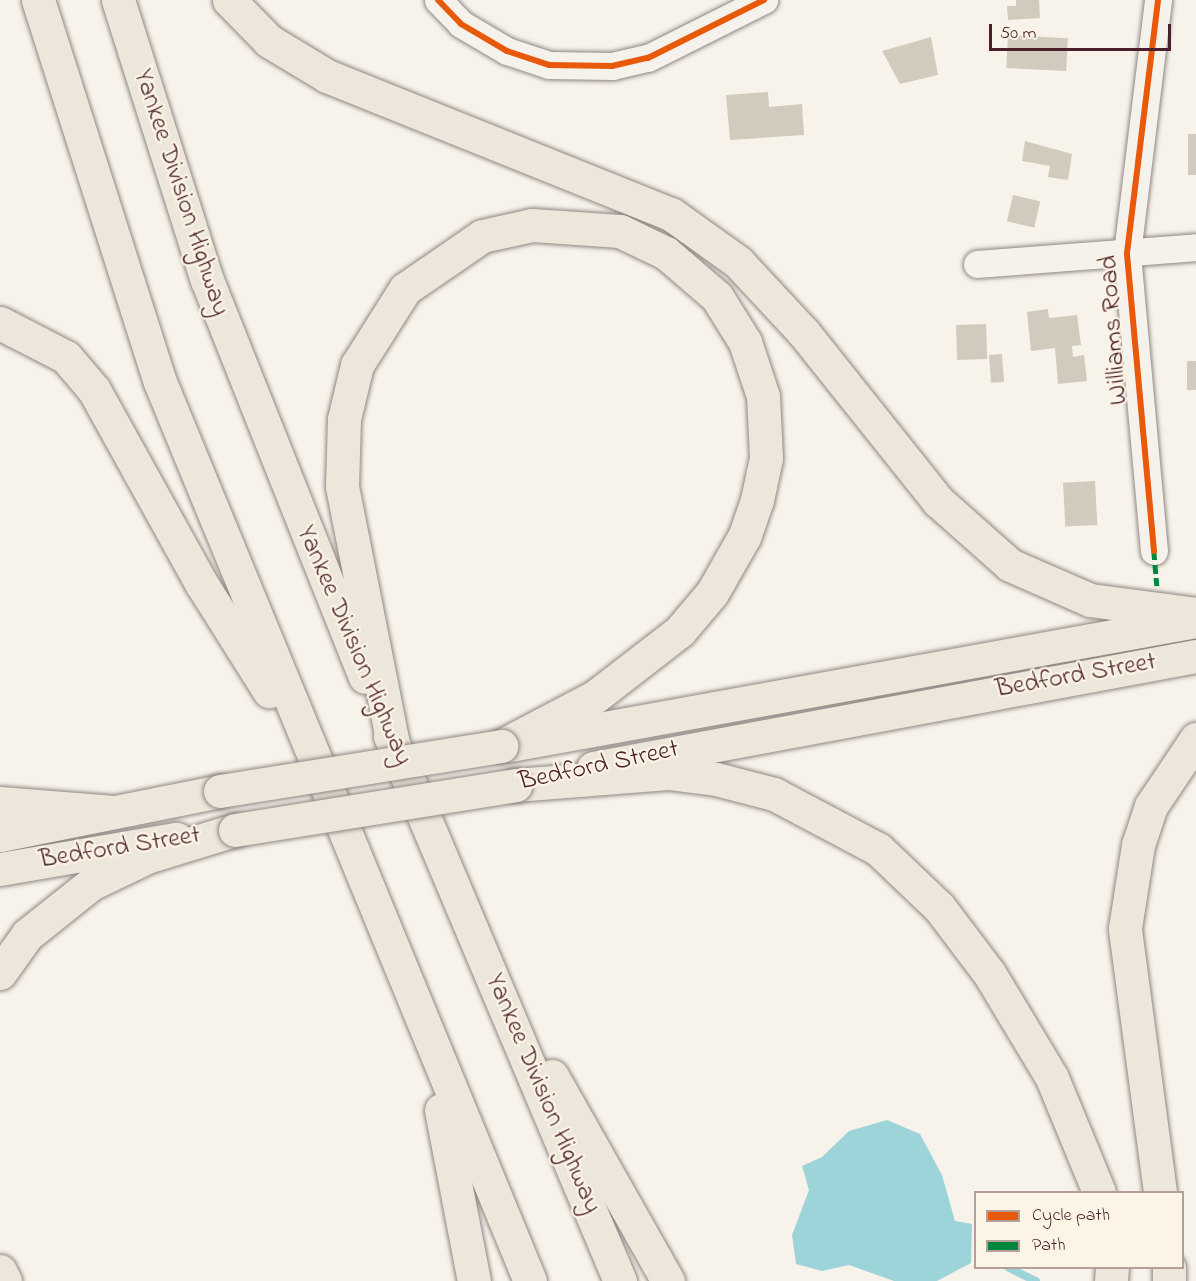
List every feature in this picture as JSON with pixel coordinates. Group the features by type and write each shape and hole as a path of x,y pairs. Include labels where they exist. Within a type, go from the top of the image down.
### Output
{"main road":[{"path":"38,0 57,72 160,382 304,742 428,1043 530,1281"},
{"name":"Yankee Division Highway","path":"118,0 227,335 392,739 620,1281"},
{"path":"229,0 269,41 327,76 670,214 738,262 804,333 938,501 1010,565 1090,600 1196,614"},
{"path":"392,739 342,486 344,418 357,366 405,289 482,236 532,225 620,231 666,253 717,297 745,342 763,396 766,458 757,500 744,537 712,593 680,631 596,696 501,746"},
{"path":"0,323 66,357 94,390 201,583 304,742"},
{"name":"Bedford Street","path":"0,835 220,791 501,746 1196,621"},
{"name":"Bedford Street","path":"0,869 515,785 1196,656"},
{"path":"1160,1191 1125,928 1138,845 1151,807 1196,739"},
{"path":"515,785 668,773 716,779 774,794 878,849 939,907 1008,1002 1069,1113 1099,1191"},
{"path":"0,803 114,812"},
{"path":"0,973 27,935 91,884 147,857 235,830"},
{"path":"497,985 668,1281"},
{"path":"428,1043 474,1281"},
{"path":"0,1271 5,1281"}],"street":[{"path":"438,0 461,24 507,51 549,65 612,66 648,58 764,0"},
{"name":"Williams Road","path":"1154,550 1127,253 1158,0"},
{"path":"977,264 1196,247"}],"water":[{"path":"887,1120 920,1134 942,1175 955,1221 972,1224 971,1263 937,1281 894,1281 849,1265 822,1271 796,1264 792,1235 809,1190 802,1166 822,1157 849,1131"}],"building":[{"path":"1016,0 1039,0 1040,18 1008,20 1007,6 1016,6"},
{"path":"1008,35 1068,38 1066,71 1006,68"},
{"path":"931,37 938,75 900,84 882,51"},
{"path":"768,92 769,107 802,104 804,135 730,140 726,95"},
{"path":"1188,134 1196,134 1196,175 1188,175"},
{"path":"1025,141 1072,154 1068,180 1048,177 1050,166 1022,161"},
{"path":"1013,195 1040,201 1034,228 1007,221"},
{"path":"1048,309 1049,318 1077,315 1081,345 1072,346 1073,357 1084,355 1087,381 1058,384 1055,348 1031,351 1027,312"},
{"path":"986,324 987,359 957,360 956,325"},
{"path":"1002,354 1004,382 991,383 989,355"},
{"path":"1187,361 1196,361 1196,390 1187,390"},
{"path":"1095,481 1097,525 1065,527 1063,483"}],"waterway":[{"path":"1011,1269 1036,1281"}],"marked path":[{"path":"1154,551 1157,586"}],"cycle path":[{"path":"438,0 461,24 507,51 549,65 612,66 648,58 764,0"},
{"path":"1154,551 1127,253 1158,0"}]}
